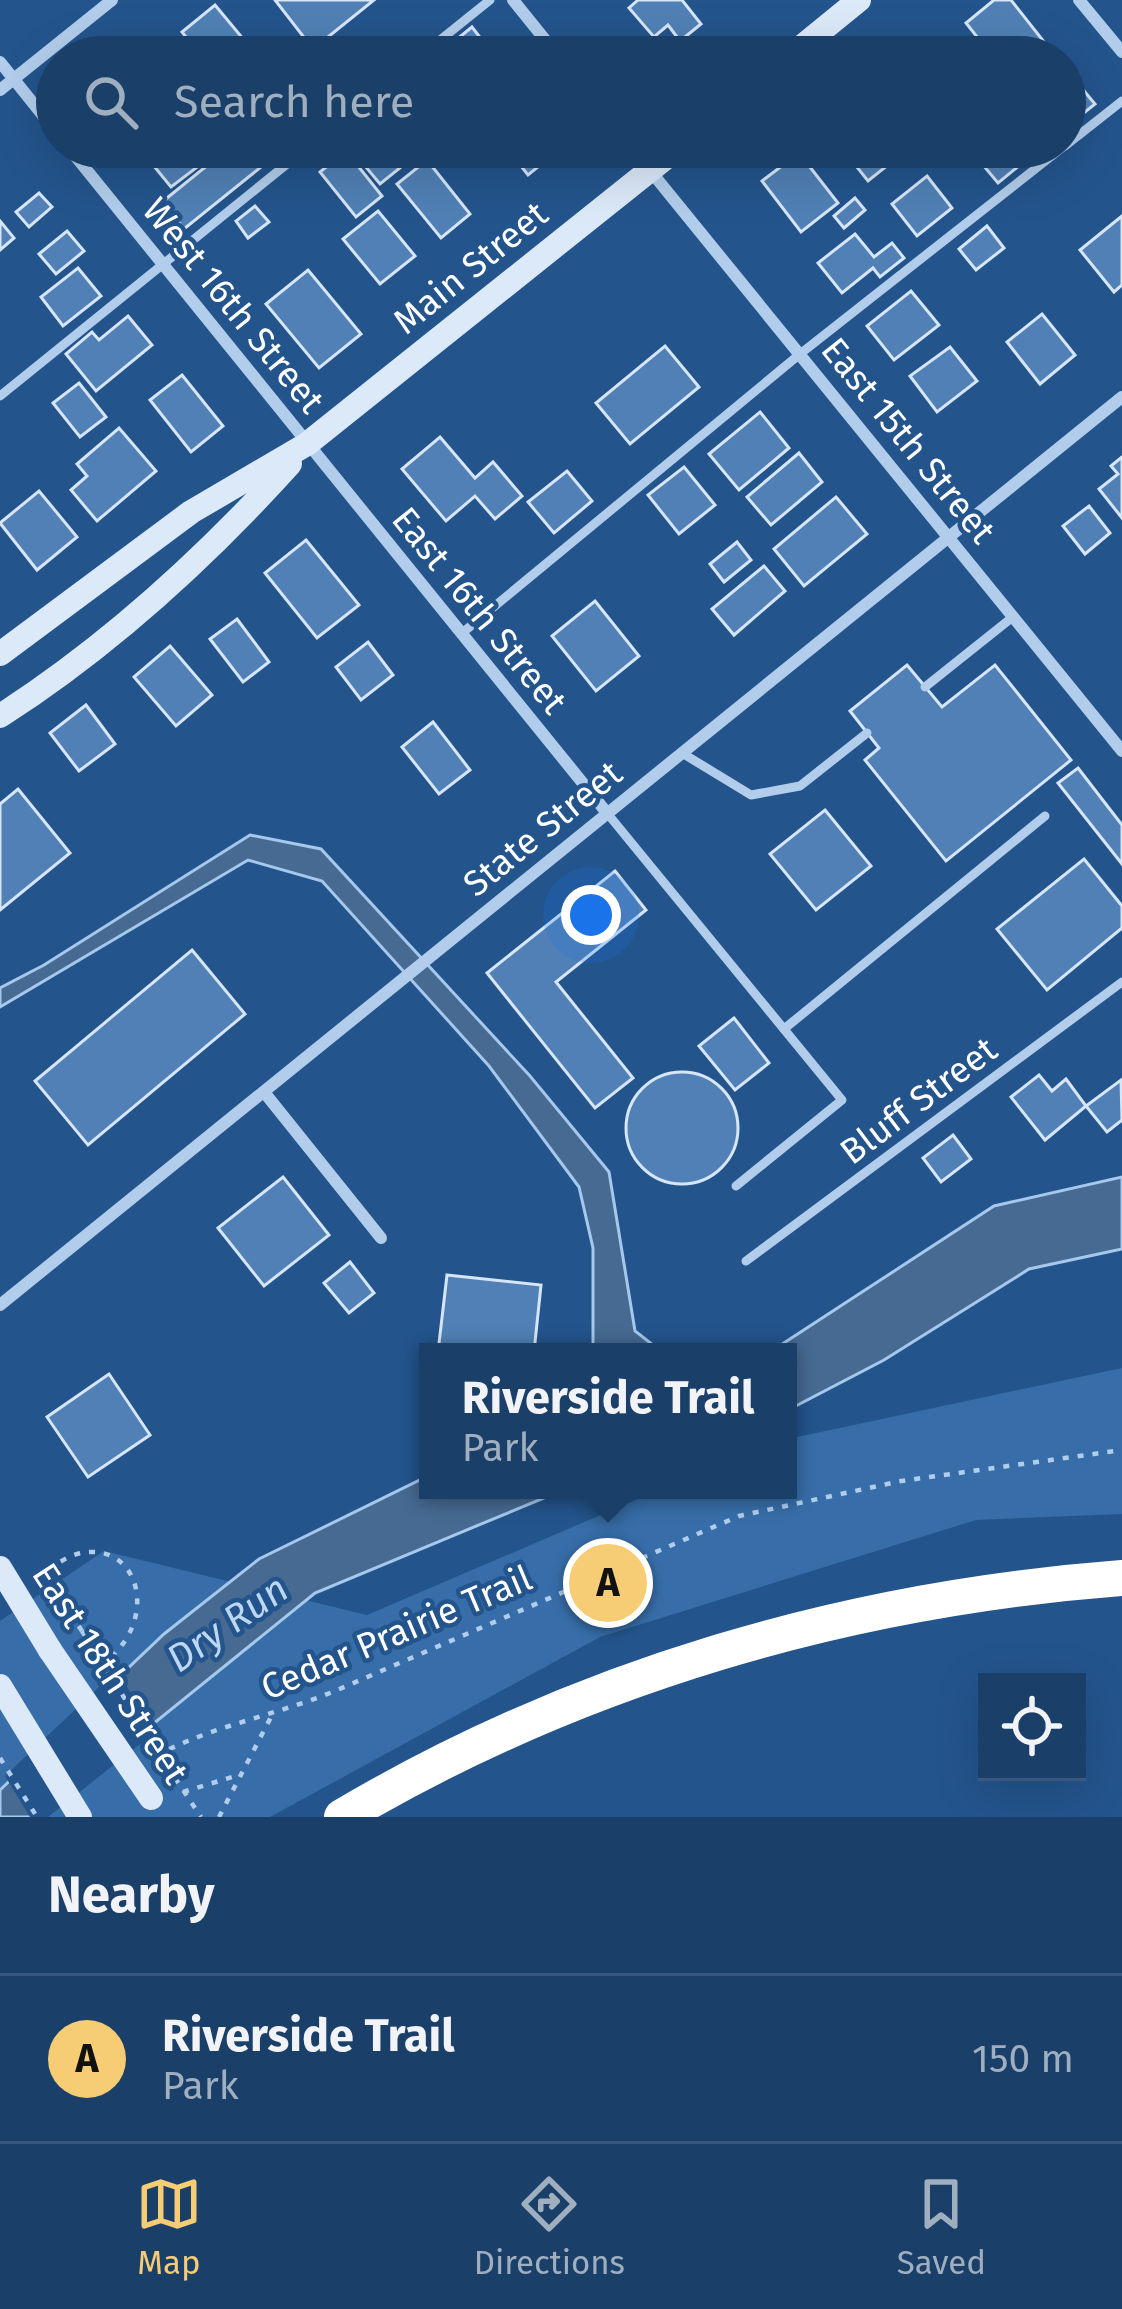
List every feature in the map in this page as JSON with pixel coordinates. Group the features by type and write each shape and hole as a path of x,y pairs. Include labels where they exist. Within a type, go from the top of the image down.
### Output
{"highway":[{"path":"342,1817 403,1781 508,1732 717,1650 920,1601 1122,1578"}],"main road":[{"path":"815,36 859,0"},
{"name":"Main Street","path":"0,654 191,512 307,444 649,169"},
{"name":"Main Street","path":"0,716 86,656 215,547 307,444"},
{"name":"East 18th Street","path":"0,1568 156,1808"},
{"path":"0,1686 80,1817"}],"street":[{"path":"67,36 112,0"},
{"path":"513,0 542,36"},
{"path":"1079,0 1122,52"},
{"path":"0,90 36,61"},
{"path":"0,62 36,107"},
{"name":"West 16th Street","path":"85,168 307,444"},
{"name":"East 15th Street","path":"649,169 1122,751"},
{"name":"State Street","path":"0,1305 1122,397"},
{"name":"East 16th Street","path":"307,444 607,813"},
{"path":"264,1092 381,1238"}],"lane":[{"path":"445,36 490,0"},
{"path":"1086,129 1122,101"},
{"path":"0,396 282,168"},
{"path":"461,634 800,354 1036,168"},
{"path":"925,687 1014,616"},
{"path":"682,753 751,795 800,786 867,733"},
{"path":"607,813 842,1100 736,1186"},
{"path":"784,1029 1045,816"},
{"name":"Bluff Street","path":"746,1261 1122,982"}],"path":[{"name":"Cedar Prairie Trail","path":"154,1758 186,1740 271,1717 739,1516 901,1481 1122,1450"},
{"path":"96,1668 132,1636 140,1611 136,1584 118,1563 95,1552 75,1554 44,1572 82,1631 175,1778 183,1792 201,1817"},
{"path":"219,1817 271,1717"},
{"path":"0,1758 37,1817"},
{"path":"183,1792 242,1774"}],"shaded area":[{"path":"1122,1368 1122,1514 976,1520 600,1637 270,1817 0,1817 0,1621 104,1551 367,1615 638,1499 797,1499 797,1437"}],"water":[{"path":"250,835 321,849 530,1076 609,1172 635,1331 650,1343 593,1343 593,1248 579,1187 489,1066 322,881 248,860 0,1007 0,988"},
{"path":"1122,1177 1122,1249 1029,1269 884,1360 797,1405 797,1343 784,1343 994,1206"},
{"name":"Dry Run","path":"419,1480 419,1499 541,1499 315,1593 38,1817 0,1817 0,1790 164,1634 259,1559"}],"pier":[{"path":"117,1670 154,1733 48,1817 30,1817 5,1776"}],"building":[{"path":"275,0 374,0 329,36 303,36"},
{"path":"638,0 682,0 701,24 686,36 676,36 668,25 653,36 629,8"},
{"path":"994,0 1011,0 1039,36 976,36 966,23"},
{"path":"215,5 241,36 185,36 182,32"},
{"path":"155,168 196,168 171,187"},
{"path":"204,168 260,168 184,229 162,202"},
{"path":"360,168 382,196 356,217 320,172"},
{"path":"367,168 400,168 380,184"},
{"path":"417,168 433,168 470,214 441,238 397,184"},
{"path":"779,168 811,168 838,203 801,232 762,181"},
{"path":"858,168 884,168 868,181"},
{"path":"986,168 1016,168 998,183"},
{"path":"927,176 952,208 917,236 892,204"},
{"path":"39,193 52,207 29,227 16,212"},
{"path":"855,198 865,210 844,228 834,216"},
{"path":"255,206 269,222 248,238 236,221"},
{"path":"378,211 415,256 380,284 343,239"},
{"path":"1122,216 1122,285 1114,292 1080,250"},
{"path":"0,221 14,238 0,250"},
{"path":"987,226 1004,248 976,270 959,249"},
{"path":"67,231 84,251 56,274 39,254"},
{"path":"855,234 874,257 892,243 904,258 880,277 873,268 842,293 818,263"},
{"path":"78,268 101,296 63,326 41,297"},
{"path":"308,270 361,334 319,368 266,304"},
{"path":"911,291 939,325 894,360 867,326"},
{"path":"1042,314 1075,355 1040,384 1007,342"},
{"path":"128,316 152,345 96,391 66,354 92,332 99,340"},
{"path":"665,346 699,387 630,444 596,403"},
{"path":"950,347 977,381 937,412 910,376"},
{"path":"182,375 223,426 191,452 150,400"},
{"path":"79,383 106,417 80,437 53,403"},
{"path":"760,412 789,448 739,490 709,454"},
{"path":"119,428 156,471 97,521 71,490 87,476 77,464"},
{"path":"440,437 475,478 493,462 522,496 495,519 475,496 446,521 402,469"},
{"path":"799,453 822,482 771,525 747,497"},
{"path":"1122,457 1122,518 1099,489 1118,474 1111,466"},
{"path":"684,467 715,505 679,534 648,495"},
{"path":"567,471 592,501 554,533 528,502"},
{"path":"39,491 77,537 37,570 0,523"},
{"path":"836,497 867,534 804,586 774,549"},
{"path":"1089,506 1110,533 1085,554 1063,526"},
{"path":"306,540 359,605 317,638 265,573"},
{"path":"737,542 751,560 724,582 710,564"},
{"path":"764,566 785,591 734,635 712,609"},
{"path":"595,601 639,656 596,691 552,636"},
{"path":"237,619 269,662 243,682 210,639"},
{"path":"368,642 393,675 361,700 336,667"},
{"path":"170,646 212,695 176,726 134,677"},
{"path":"907,665 942,707 995,665 1071,760 946,861 865,760 879,748 850,711"},
{"path":"86,705 115,744 79,771 50,733"},
{"path":"433,722 470,770 439,794 402,747"},
{"path":"1078,768 1122,825 1122,864 1058,783"},
{"path":"18,789 70,853 0,910 0,804"},
{"path":"825,810 871,866 816,910 770,854"},
{"path":"1084,859 1122,906 1122,928 1047,990 997,929"},
{"path":"615,871 646,910 556,982 633,1078 595,1108 487,973"},
{"path":"192,950 245,1014 88,1145 35,1081"},
{"path":"734,1018 769,1063 735,1090 699,1046"},
{"path":"682,1072 704,1076 722,1088 734,1106 738,1128 734,1150 722,1168 704,1180 682,1184 660,1180 642,1168 630,1150 626,1128 630,1106 642,1088 660,1076"},
{"path":"1039,1075 1052,1091 1066,1079 1086,1106 1045,1140 1011,1097"},
{"path":"1121,1080 1122,1120 1107,1132 1086,1106"},
{"path":"953,1135 971,1159 941,1182 923,1158"},
{"path":"283,1177 329,1235 264,1286 218,1228"},
{"path":"350,1262 374,1293 349,1313 324,1283"},
{"path":"447,1275 541,1285 535,1343 439,1343"},
{"path":"109,1374 150,1435 88,1477 47,1417"}],"place":[{"name":"Riverside Trail","path":"608,1583"}]}
